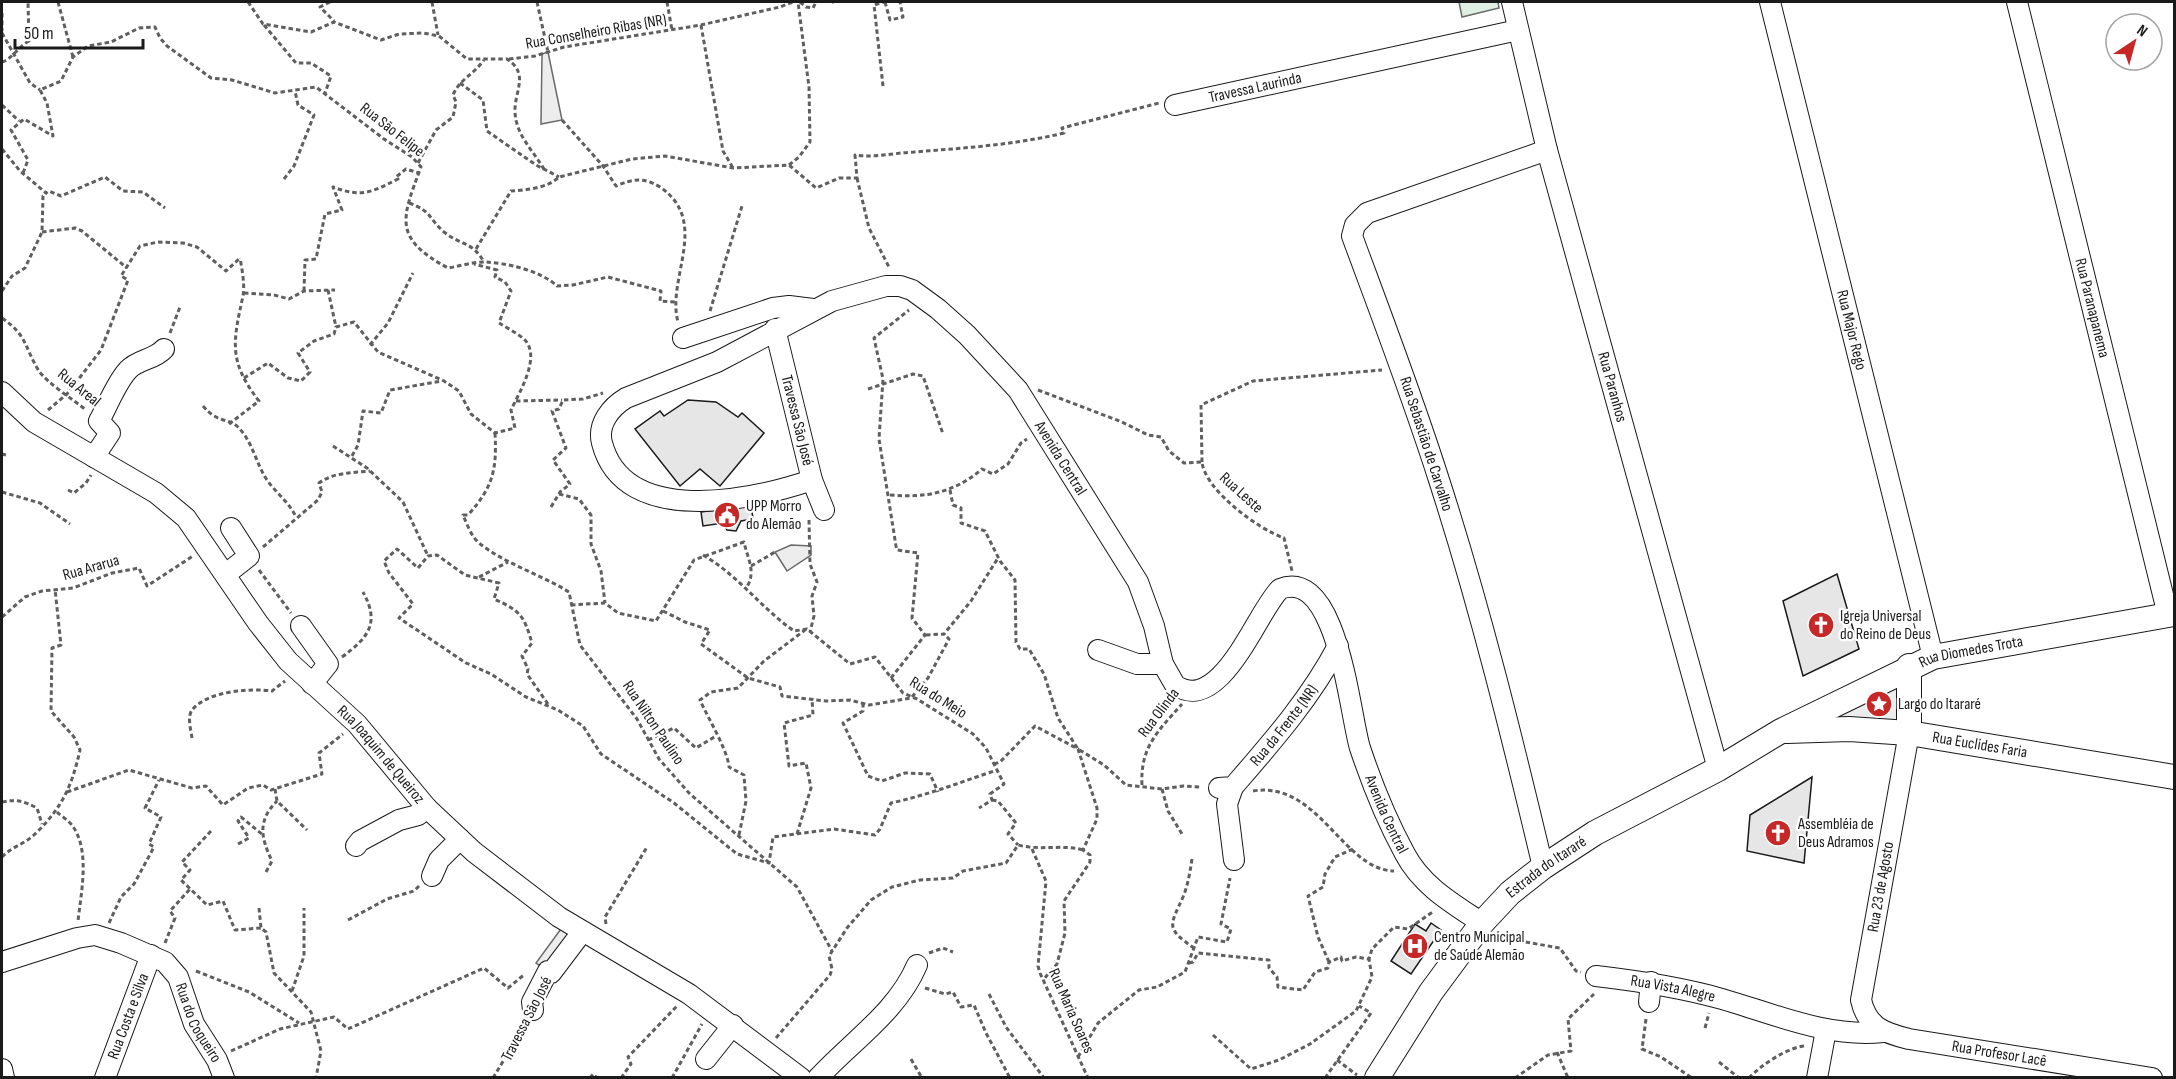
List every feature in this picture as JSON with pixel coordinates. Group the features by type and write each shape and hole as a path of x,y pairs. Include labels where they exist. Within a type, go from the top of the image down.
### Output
{"main road":[{"name":"Rua Diomedes Trota","path":"1781,731 1909,666 1933,657 2171,615"},
{"path":"1909,666 1909,733"},
{"name":"Rua Euclides Faria","path":"1781,731 1849,729 1909,733 2175,777"},
{"name":"Estrada do Itararé","path":"1377,1077 1478,928 1510,893 1543,867 1595,833 1718,769 1781,731"}],"street":[{"name":"Rua Paranhos","path":"1512,2 1547,150 1718,769"},
{"name":"Rua Major Rego","path":"1770,2 1933,657"},
{"name":"Rua Paranapanema","path":"2017,2 2171,615"},
{"name":"Travessa Laurinda","path":"1175,105 1518,30"},
{"name":"Rua Sebastião de Carvalho","path":"1543,867 1512,738 1456,535 1400,367 1352,236 1355,225 1367,213 1547,150"},
{"name":"Avenida Central","path":"900,286 925,299 967,336 1018,390 1138,582 1154,626 1163,664 1175,686 1191,691"},
{"path":"814,484 752,496 668,500 647,493 613,467 605,455 600,436 603,423 617,403 717,362 813,309 856,292 900,286"},
{"path":"683,338 704,333 773,308 789,306 813,309"},
{"name":"Travessa São José","path":"775,329 814,484 824,510"},
{"path":"97,458 110,433 103,413 128,369 156,358 164,349"},
{"name":"Rua Joaquim de Queiroz","path":"2,392 18,409 38,424 156,493 186,518 270,639 305,678 357,724 427,808 460,839 516,885 589,937 623,954 689,994 801,1077"},
{"path":"226,574 249,556 231,528"},
{"name":"Avenida Central","path":"1296,586 1310,594 1317,603 1338,646 1347,676 1359,746 1378,794 1414,868 1423,880 1478,928"},
{"path":"1191,691 1206,687 1222,674 1241,651 1274,595 1280,589 1296,586"},
{"path":"301,626 328,665 305,678"},
{"name":"Rua da Frente (NR)","path":"1226,790 1302,707 1338,646"},
{"path":"1098,650 1137,664 1163,664"},
{"name":"Rua 23 de Agosto","path":"1883,1032 1870,1023 1861,1000 1909,733"},
{"path":"1226,790 1234,860"},
{"path":"356,846 399,820 418,815 427,808"},
{"path":"432,876 440,860 460,839"},
{"path":"2,962 77,938 105,937 160,960"},
{"name":"Travessa São José","path":"533,1010 532,1002 548,971 550,973 589,937"},
{"name":"Rua do Coqueiro","path":"160,960 178,977 194,1023 220,1069"},
{"name":"Rua Costa e Silva","path":"105,1077 160,960"},
{"path":"818,1077 876,1023 913,974"},
{"name":"Rua Vista Alegre","path":"1596,976 1650,992 1730,1007 1824,1037 1883,1032"},
{"path":"706,1059 733,1025"},
{"name":"Rua Profesor Lacê","path":"1883,1032 1909,1039 2152,1077"},
{"path":"1817,1077 1824,1037"},
{"path":"2,1069 4,1077"}],"path":[{"path":"2,63 8,61 17,48 29,41 28,2"},
{"path":"58,2 73,57"},
{"path":"40,90 61,81 73,57 88,46 111,42 139,28 155,27 167,46 210,78 232,80 275,93 316,87 325,93 331,76 311,63 296,63 263,24 248,2"},
{"path":"330,2 320,7 334,21 381,40 399,34 423,33 439,36 467,59 484,60"},
{"path":"432,2 439,36"},
{"path":"537,2 548,52"},
{"path":"667,2 672,30"},
{"name":"Rua Conselheiro Ribas (NR)","path":"484,60 507,59 609,39 701,25 793,2"},
{"path":"799,2 806,7 813,8 816,2"},
{"path":"476,249 511,191 536,188 554,182 559,177 632,159 665,156 733,168 789,165 799,158 810,142 809,87 799,2"},
{"path":"883,86 874,5 884,2 890,20 903,17 900,2"},
{"path":"2,13 2,32 30,83 40,90 47,103 53,136 24,119 11,130 28,160 23,173"},
{"path":"263,24 311,32 334,21"},
{"path":"701,25 723,151 733,168"},
{"path":"507,59 513,63 520,78 520,89 515,106 518,126 523,140 545,171"},
{"path":"418,163 436,130 453,117 456,102 453,95 460,83 473,74 484,60"},
{"path":"460,83 483,100 487,130 545,171 559,177"},
{"path":"284,179 294,166 314,115 298,105 295,91"},
{"name":"Rua São Felipe","path":"325,93 421,167 405,216 406,229 417,248 448,268 484,262 547,277 557,286 608,277 660,291 660,301 676,302"},
{"path":"900,286 881,256 869,228 856,178 855,155 874,158 900,153 1004,145 1064,133 1062,128 1172,100 1175,105"},
{"path":"2,105 19,121"},
{"path":"562,120 603,166 616,186 639,179 654,184 662,189 680,211 687,242 676,302 683,338"},
{"path":"2,148 23,173 46,193"},
{"path":"789,165 816,188 839,178 856,178"},
{"path":"304,291 305,260 316,258 325,214 342,210 333,187 362,194 398,179 396,177 406,169 419,173"},
{"path":"2,291 12,276 25,268 42,232 43,196 49,191 61,196 105,177 123,191 143,192 165,208"},
{"path":"409,203 425,209 444,232 476,249 484,262"},
{"path":"704,333 742,206"},
{"path":"42,232 75,228 82,231 127,268"},
{"path":"38,424 53,404 56,405 67,394 101,350 128,280 121,276 140,246 148,243 183,243 197,247 226,271 240,258 244,293 233,342 244,378 259,401 230,424"},
{"path":"336,327 354,322 370,345 386,356 444,381 459,391 471,414 495,433 515,428 510,416 529,372 528,348 525,340 499,323 511,291 505,282 495,277 497,270 472,263"},
{"path":"370,345 388,323 412,273"},
{"path":"244,378 268,363 288,378 300,381 310,372 298,353 314,342 334,334 336,327 328,290"},
{"path":"244,293 274,295 289,299 304,291 335,290"},
{"path":"925,299 874,338 883,384 879,439 890,495 897,550 918,554 912,618 925,635"},
{"path":"164,349 180,307"},
{"name":"Rua Areal","path":"2,318 14,327 27,343 39,372 67,394 103,413"},
{"path":"1202,462 1202,405 1236,387 1253,381 1400,367"},
{"path":"868,389 913,374 923,376 943,434"},
{"path":"352,456 358,445 363,411 381,413 390,390 444,381"},
{"name":"Rua Leste","path":"1018,390 1043,391 1148,435 1161,438 1169,451 1184,463 1202,462 1203,474 1219,492 1267,532 1284,538 1296,586"},
{"path":"516,401 583,399 610,391"},
{"path":"551,507 559,494 570,484 553,460 566,448 552,411 559,409 563,400"},
{"path":"203,406 218,420 236,426 243,434 254,450 267,481 285,499 296,517"},
{"path":"890,495 913,497 950,490 981,469 993,474 1008,464 1021,442 1044,429"},
{"name":"Rua Nilton Paulino","path":"495,433 496,458 492,480 477,505 468,515 463,515 478,542 508,561 569,592 580,645 608,679 659,759 689,793 797,887 832,951"},
{"path":"333,446 352,456 403,502 428,556"},
{"path":"68,490 74,493 86,483 97,458"},
{"path":"301,626 249,556 286,529 296,517 318,500 322,492 319,483 326,478 339,474 370,471"},
{"path":"739,835 746,801 744,775 729,766 728,755 716,736 700,700 711,692 738,688 764,661 808,631 814,616 812,596 817,582 810,564 809,518 814,484"},
{"path":"950,490 953,505 961,508 961,523 985,531 998,558 1015,580 1016,642 1020,649 1029,649 1033,653 1044,675 1058,718 1078,749 1097,808 1097,819 1083,850"},
{"path":"2,492 40,503 70,524"},
{"path":"559,494 579,499 591,515 591,544 601,571 605,603"},
{"path":"571,605 605,603 618,613 656,621 686,570 703,555 744,542 753,577 747,587"},
{"name":"Rua Ararua","path":"2,617 26,597 55,589 73,588 112,573 139,568 147,586 208,548"},
{"path":"548,704 526,674 528,669 522,656 532,644 525,620 515,608 495,599 499,583 465,575 437,555 428,556 418,568 397,549 384,561 389,573 413,604 399,618 466,663 491,674 526,697 548,704 583,726 601,754 674,804 737,854 769,863 773,837 834,829 875,835 891,803 938,792 963,780 997,770 1004,784 990,794 992,800"},
{"path":"751,566 775,552"},
{"name":"Rua do Meio","path":"703,555 747,587 772,616 794,631 808,631 850,664 874,657 903,693 917,699 973,734 986,748 997,770"},
{"path":"891,678 925,635 944,634 971,601 998,558"},
{"path":"477,578 508,561"},
{"path":"2,857 7,851 36,833 42,824 57,812 67,792 80,750 74,737 51,711 52,648 61,645 55,589"},
{"path":"328,665 361,642 369,630 374,619 372,608 363,592"},
{"path":"663,610 685,622 710,630 701,644 748,678 780,687 782,696 798,699 850,700 863,704 911,698 928,678 949,639 944,634"},
{"path":"192,738 190,717 193,710 213,697 253,688 272,691 305,678"},
{"name":"Rua Olinda","path":"1142,785 1142,769 1148,748 1158,729 1191,691"},
{"path":"797,834 811,788 806,763 789,766 784,723 813,715 812,698"},
{"path":"863,704 862,711 843,723 868,776 882,781 905,773 930,774 938,792"},
{"path":"67,792 129,770 192,788 206,786 223,806 248,788 263,785 275,789 322,774 319,753 357,724"},
{"path":"994,764 1000,762 1035,726 1104,765 1126,785 1162,789 1183,786 1226,790 1264,790 1302,802 1323,818 1353,849 1373,864 1390,871 1414,868"},
{"path":"648,740 674,728 696,748 716,736"},
{"path":"105,937 121,897 134,884 154,847 148,844 161,817 145,808 159,780"},
{"path":"275,789 277,801 307,830"},
{"path":"1162,789 1168,811 1182,834"},
{"path":"2,802 13,799 30,804 37,808 42,824"},
{"path":"978,808 992,800 998,801 1016,823 1008,834 1018,845 1032,849 1070,846 1090,855 1090,862 1064,901 1065,933 1057,964 1043,980"},
{"path":"266,872 272,861 264,844 263,835 267,812 277,801"},
{"path":"57,812 72,824 80,846 82,874 77,938"},
{"path":"238,844 249,838 238,821 241,817 263,835"},
{"path":"211,831 182,862 190,870 181,880 207,905 223,901 235,930 261,928 266,932 274,973 310,1012 321,1052 316,1077"},
{"path":"764,1049 787,1027 830,975 832,969 829,956 847,928 870,900 892,886 920,880 953,878 963,871 1006,863 1018,845"},
{"path":"589,937 606,924 605,918 647,847"},
{"name":"Rua Maria Soares","path":"1032,849 1046,881 1038,966 1088,1077"},
{"path":"1189,963 1193,962 1198,953 1269,960 1269,968 1277,977 1278,987 1303,990 1315,972 1328,968 1329,962 1318,938 1308,896 1323,887 1326,874 1335,857 1353,849"},
{"path":"1192,859 1188,884 1174,912 1171,925 1177,936 1194,948"},
{"path":"1078,1057 1098,1023 1139,990 1157,987 1174,980 1185,972 1198,938 1227,942 1231,929 1221,924 1234,860"},
{"path":"348,920 387,899 414,891 432,876"},
{"path":"191,889 170,911 175,918 160,960 226,981 259,997 300,1024"},
{"path":"1213,1035 1251,1069 1279,1060 1310,1044 1344,1023 1359,1006 1372,977 1369,959 1372,949 1394,927 1408,929 1447,900"},
{"path":"259,908 261,928"},
{"path":"292,992 304,956 304,908"},
{"path":"1478,928 1560,948 1576,971 1596,976 1595,993 1582,1003 1568,1019 1571,1051 1557,1052 1515,1077"},
{"path":"953,952 943,948 934,950 913,974 945,994 953,992 961,1007 974,1005 1010,1077"},
{"path":"1329,962 1341,957 1342,961 1356,957 1369,959"},
{"path":"220,1069 250,1040 300,1024 334,1017 348,1029 484,969 508,988 530,970"},
{"path":"1650,992 1642,1049 1692,1077"},
{"path":"621,1077 631,1064 628,1056 689,994"},
{"path":"989,994 1006,1027 1044,1077"},
{"path":"1325,1077 1371,1013 1359,1006"},
{"name":"Travessa São José","path":"493,1077 508,1057 533,1010"},
{"path":"672,1077 710,1010"},
{"path":"1749,1077 1762,1064 1776,1060 1789,1050 1824,1037"},
{"path":"1557,1052 1568,1077"},
{"path":"911,1059 922,1077"},
{"path":"1337,1060 1361,1077"},
{"path":"1719,1062 1740,1077"},
{"path":"590,1077 593,1074 597,1077"}],"green space":[{"path":"1459,2 1498,2 1499,8 1462,17"}],"shaded area":[{"path":"548,52 562,120 541,124 542,54"},
{"path":"791,545 811,546 811,555 787,571 775,552"},
{"name":"Largo do Itararé","path":"1897,683 1898,708 1906,722 1820,720"},
{"path":"566,922 582,932 548,971 536,963"}],"building":[{"path":"688,400 716,402 738,417 742,413 764,433 720,486 700,469 680,486 635,429 660,411 664,416"},
{"name":"UPP Morro do Alemão","path":"751,505 753,519 741,521 736,531 727,530 723,523 703,526 701,512"},
{"name":"Igreja Universal do Reino de Deus","path":"1837,574 1859,649 1803,676 1783,601"},
{"name":"Assembléia de Deus Adramos","path":"1812,777 1804,863 1747,851 1750,815"},
{"name":"Centro Municipal de Saúde Alemão","path":"1431,923 1441,930 1411,974 1391,961 1415,924 1426,931"}],"place":[{"name":"UPP Morro do Alemão","path":"727,515"},
{"name":"Igreja Universal do Reino de Deus","path":"1821,625"},
{"name":"Largo do Itararé","path":"1879,704"},
{"name":"Assembléia de Deus Adramos","path":"1778,833"},
{"name":"Centro Municipal de Saúde Alemão","path":"1415,946"}]}
